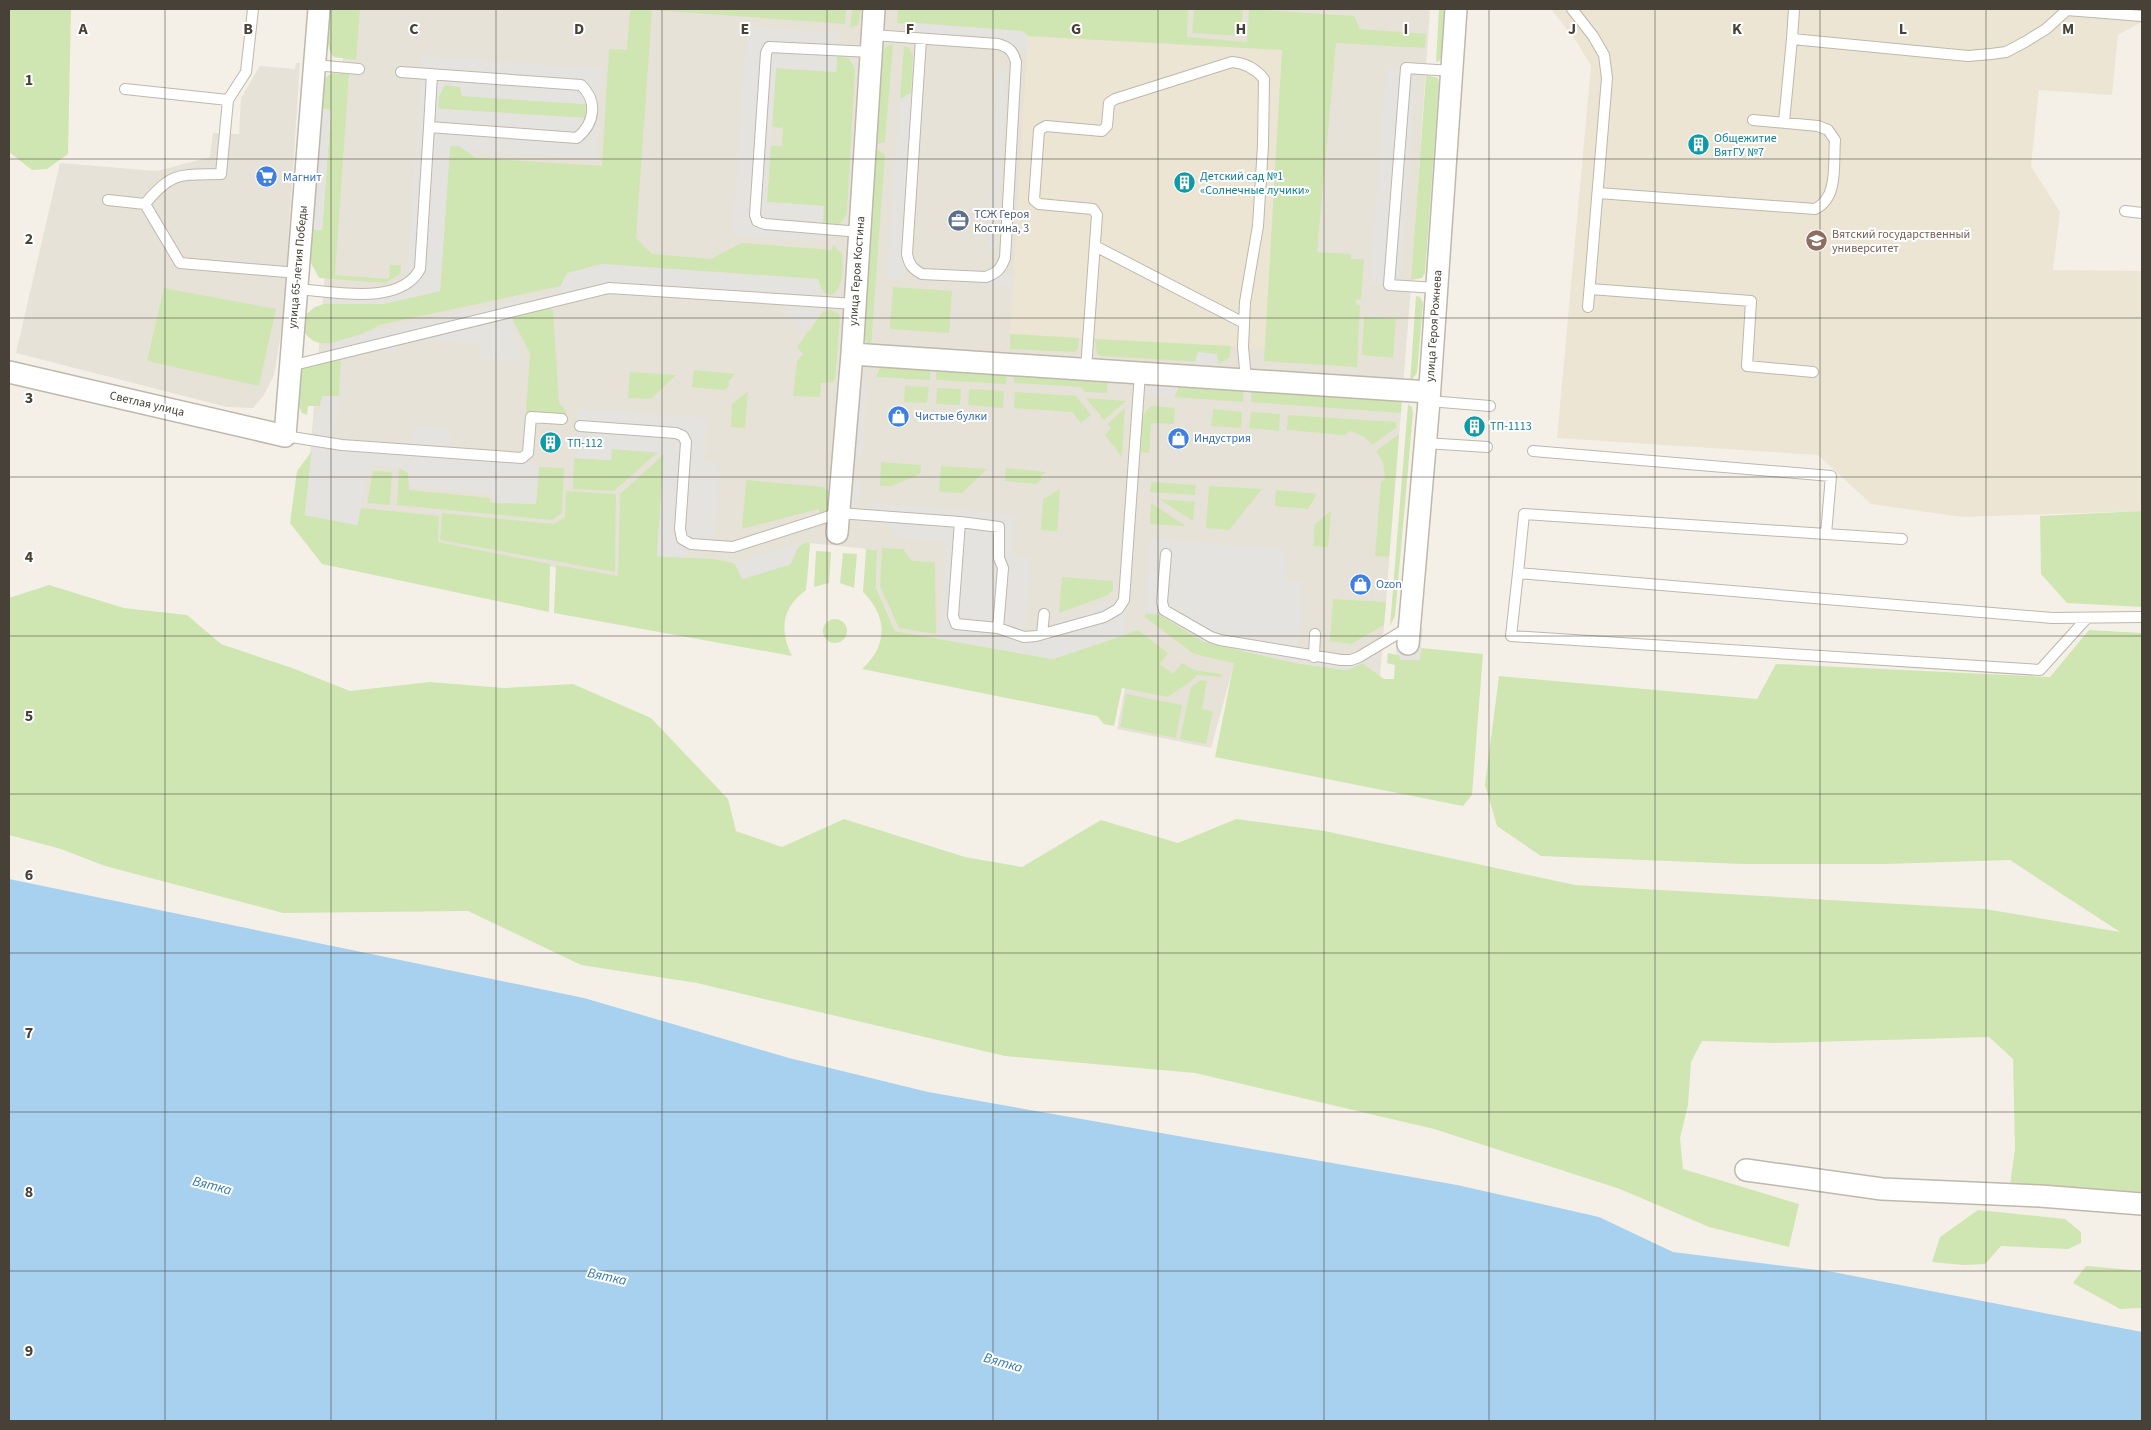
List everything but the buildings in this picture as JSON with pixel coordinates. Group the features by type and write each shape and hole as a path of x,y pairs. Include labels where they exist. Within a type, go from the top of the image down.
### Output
{"street":[{"name":"улица 65-летия Победы","path":"285,436 319,9"},
{"name":"улица Героя Костина","path":"838,523 852,354 874,9"},
{"name":"улица Героя Рожнева","path":"1409,635 1429,396 1456,9"},
{"path":"852,354 1140,372 1429,396"},
{"name":"Светлая улица","path":"9,372 285,436"},
{"path":"1746,1170 1882,1189 2040,1196 2142,1204"}],"lane":[{"path":"145,204 159,187 179,175 221,174 228,100 246,72 253,9"},
{"path":"1572,9 1593,36 1604,55 1607,78 1588,307"},
{"path":"1784,122 1794,9"},
{"path":"1792,39 1968,56 2006,52 2046,29 2067,10 2142,16"},
{"path":"860,232 764,224 758,221 755,215 766,53 769,48 872,44 921,39 998,44 1008,47 1014,53 1016,62 1002,267 994,274 986,277 922,274 914,270 909,263 907,254 921,39"},
{"path":"1086,369 1098,215 1093,209 1039,204 1034,200 1039,130 1046,126 1102,131 1107,126 1109,103 1114,99 1232,62 1241,62 1258,72 1264,79 1263,145 1258,226 1245,302 1243,347 1246,380"},
{"path":"314,65 359,69"},
{"path":"1437,288 1389,285 1406,68 1452,71"},
{"path":"401,72 581,85 591,99 593,111 585,131 577,138 429,127"},
{"path":"145,204 180,263 379,295 401,288 415,278 420,269 432,74"},
{"path":"125,89 228,100"},
{"path":"1598,193 1815,209 1824,205 1831,195 1835,140 1828,130 1818,126 1753,120"},
{"path":"108,200 145,204"},
{"path":"2125,211 2142,212"},
{"path":"1095,246 1244,323"},
{"path":"290,366 608,288 855,304"},
{"path":"1590,289 1751,302 1747,366 1813,372"},
{"path":"960,522 954,620 959,626 998,628 1024,637 1104,617 1118,609 1124,600 1140,372"},
{"path":"1429,396 1490,406"},
{"path":"285,436 342,445 522,458 526,457 528,453 531,417 562,419"},
{"path":"580,426 676,433 683,436 686,442 680,529 682,539 691,544 733,547 838,523 960,522 999,527 999,558 1003,568 998,628"},
{"path":"1425,443 1487,447"},
{"path":"1533,451 1830,476 1826,534"},
{"path":"1902,539 1524,514 1511,636 2040,670 2087,618"},
{"path":"1166,554 1162,602 1164,610 1211,637 1314,657 1351,660 1409,635"},
{"path":"1518,573 2052,618 2142,617"},
{"path":"1042,634 1044,614"},
{"path":"1314,657 1315,634"}],"shaded area":[{"path":"347,9 1430,9 1410,299 1380,676 1238,650 1211,748 1117,729 1128,672 895,631 876,586 877,550 810,543 807,583 614,580 305,515"},
{"name":"Вятский государственный университет","path":"1551,9 2142,9 2142,22 2118,35 2112,95 2039,90 2031,166 2060,212 2053,270 2142,271 2142,511 1962,517 1871,504 1818,455 1557,438 1591,66 1577,42"},
{"path":"915,23 1022,31 1028,36 1027,51 913,38"},
{"path":"747,27 839,33 836,72 776,68 767,202 824,206 823,223 826,229 826,241 733,235"},
{"path":"1028,36 1282,50 1265,349 1010,334"},
{"path":"423,56 601,69 596,159 465,150 459,146 450,146 440,291 383,304 330,303 331,291 384,294 419,270 401,279 408,265","holes":["445,85 460,87 462,96 586,104 586,114 585,118 441,109 438,107 439,96"]},
{"path":"296,63 300,63 283,322 274,375 264,395 253,408 227,407 16,353 60,163 157,171 210,157 213,133 239,134 241,98 260,66 295,69"},
{"path":"1387,67 1417,69 1400,286 1370,284"},
{"path":"999,72 1007,73 996,253 988,252"},
{"path":"918,89 904,279 887,279 900,99"},
{"path":"320,109 331,110 322,230 310,229"},
{"path":"602,264 818,279 821,310 805,333 776,299 609,288 565,298 561,286 567,273"},
{"path":"993,274 1014,275 1013,287 982,286 983,277"},
{"path":"552,293 554,301 521,309 514,317 512,330 514,337 520,344 519,361 481,359 481,344 399,339 397,352 354,350 331,356 328,344 365,333"},
{"path":"1198,352 1217,354 1219,369 1193,367"},
{"path":"1147,373 1182,375 1174,397 1146,395"},
{"path":"849,385 867,387 862,458 843,460"},
{"path":"322,396 339,396 335,435 342,445 395,449 408,444 413,439 415,427 449,429 449,438 454,450 522,458 539,467 536,504 493,503 493,494 409,486 408,473 405,470 395,467 370,465 357,525 305,515 315,419 319,413"},
{"path":"578,409 707,418 704,462 719,463 714,541 687,539 686,558 657,556 664,453 612,449 611,460 574,458"},
{"path":"842,480 861,482 859,507 839,506"},
{"path":"869,503 1015,515 1011,557 1031,559 1024,637 1057,630 1057,622 1112,601 1112,614 1126,610 1125,635 1053,659 940,639 947,542 896,536 883,516 868,515"},
{"path":"1151,539 1285,549 1283,580 1303,582 1297,654 1341,660 1376,648 1379,656 1347,670 1296,663 1204,642 1160,615 1146,613"},
{"path":"796,544 797,549 791,564 742,579 735,564"},
{"path":"1410,627 1423,628 1420,660 1401,660 1396,653 1396,643 1408,644"}],"green space":[{"path":"9,9 71,9 68,154 47,169 32,170 9,152"},
{"path":"330,9 360,9 356,60 334,57 331,52 328,40"},
{"path":"630,9 846,9 845,24 652,10 636,238 652,254 711,259 741,243 832,250 833,245 842,253 843,265 841,282 836,291 832,295 824,292 818,279 567,273 561,286 379,325 359,335 333,343 320,343 307,336 304,332 305,315 315,307 324,304 383,304 440,291 450,146 459,146 476,158 602,166 609,49 627,50"},
{"path":"852,9 861,9 858,25 850,28"},
{"path":"898,9 1188,9 1187,37 1247,42 1249,9 1354,16 1360,29 1426,34 1425,48 1336,43 1317,252 1351,254 1351,259 1364,259 1361,300 1356,299 1356,305 1360,305 1357,367 1264,361 1282,50 1028,36 1022,31 897,23"},
{"path":"1194,9 1243,9 1241,36 1192,33"},
{"path":"1439,9 1445,9 1442,56 1436,62"},
{"path":"893,44 885,142 876,144 883,51 887,46"},
{"path":"904,46 909,48 913,55 911,93 900,99"},
{"path":"837,56 849,58 855,69 847,212 844,219 837,226 826,226 823,224 823,206 767,202 770,146 782,146 783,128 772,127 776,68 836,72"},
{"path":"333,73 349,74 335,275 389,279 390,265 401,265 400,274 385,283 319,278 310,261 310,229 322,230 331,110 320,109 321,91 327,76"},
{"path":"1426,75 1438,78 1439,83 1425,273 1422,278 1411,280"},
{"path":"445,85 460,87 462,96 586,104 585,118 441,109 438,107 439,96"},
{"path":"876,149 885,154 871,347 868,346 863,333"},
{"path":"893,287 952,291 949,333 890,329"},
{"path":"164,288 276,309 259,386 147,361"},
{"path":"1416,296 1420,297 1423,303 1417,373 1410,382"},
{"path":"544,306 553,310 559,403 566,411 566,415 526,412 530,353 513,320 517,313"},
{"path":"831,310 839,314 840,320 835,379 833,382 821,383 820,397 793,396 797,361 803,354 797,347 823,312"},
{"path":"1364,317 1396,319 1393,358 1362,355"},
{"path":"1010,334 1079,338 1078,349 1074,352 1010,349"},
{"path":"1095,339 1231,346 1229,358 1221,363 1102,356 1097,354"},
{"path":"341,358 339,396 322,396 320,406 308,406 307,415 302,413 298,402 298,390 304,367"},
{"path":"882,364 930,366 930,380 876,377"},
{"path":"936,367 1007,371 1006,384 936,380"},
{"path":"694,370 735,374 728,382 730,384 725,390 692,387"},
{"path":"1014,371 1108,377 1107,393 1085,392 1081,387 1014,383"},
{"path":"630,372 676,375 651,399 628,398"},
{"path":"1180,385 1244,385 1243,402 1174,397"},
{"path":"905,386 929,387 927,403 904,402"},
{"path":"1252,386 1402,397 1401,413 1251,402"},
{"path":"937,388 961,389 960,405 936,404"},
{"path":"969,389 1004,391 1003,408 968,405"},
{"path":"748,391 745,428 731,427 732,404"},
{"path":"1015,392 1076,396 1091,415 1081,423 1072,412 1014,408"},
{"path":"1086,398 1126,401 1104,420"},
{"path":"1408,404 1412,407 1413,413 1395,616 1390,626"},
{"path":"1153,406 1175,408 1174,424 1151,423 1149,453 1141,452 1143,418 1148,408"},
{"path":"1125,408 1122,457 1105,435 1111,428 1107,424"},
{"path":"1213,409 1242,412 1241,428 1211,426"},
{"path":"1251,412 1280,414 1279,431 1249,428"},
{"path":"1288,415 1395,422 1397,427 1372,445 1365,437 1350,431 1344,435 1287,430"},
{"path":"1399,434 1389,557 1375,556 1381,482 1385,479 1383,462 1376,451"},
{"path":"612,449 658,452 614,491 573,489 574,458 611,460"},
{"path":"312,451 305,515 357,525 361,508 439,516 438,542 550,564 549,612 322,564 290,523 297,471"},
{"path":"664,454 657,556 714,559 732,563 735,564 743,579 791,564 797,549 805,542 810,543 806,590 792,604 785,620 785,637 792,656 554,613 556,565 618,576 620,494"},
{"path":"881,462 921,465 920,474 892,486 880,486"},
{"path":"941,466 987,469 962,493 939,492"},
{"path":"539,467 564,468 562,513 552,520 397,505 399,468 408,473 409,490 490,498 490,502 536,504"},
{"path":"1006,468 1046,472 1036,484 1005,481"},
{"path":"373,471 392,472 390,505 367,503"},
{"path":"746,480 823,487 830,493 829,510 819,514 819,509 742,529"},
{"path":"1151,482 1196,485 1195,495 1150,492"},
{"path":"1209,486 1262,489 1229,530 1206,528"},
{"path":"1060,489 1057,531 1041,530 1043,499"},
{"path":"1276,490 1317,494 1308,509 1275,506"},
{"path":"566,491 616,494 615,572 440,540 442,513 554,524 565,517"},
{"path":"1159,499 1195,502 1193,521"},
{"path":"1151,503 1186,526 1150,524"},
{"path":"1331,511 1328,547 1313,546 1315,524"},
{"path":"2142,511 2142,607 2067,603 2041,574 2040,516"},
{"path":"882,548 903,549 912,561 935,562 936,634 899,628 880,586"},
{"path":"866,549 877,550 876,587 895,631 1053,659 1138,630 1168,653 1160,664 1173,674 1182,663 1194,670 1221,674 1221,677 1197,675 1168,697 1122,688 1114,726 1104,724 1097,716 862,669 877,650 882,631 877,611 863,592"},
{"path":"816,551 831,552 829,583 814,587"},
{"path":"843,553 857,554 854,588 840,583"},
{"path":"1062,577 1113,581 1113,590 1108,595 1059,613"},
{"path":"49,585 124,608 187,615 221,644 292,668 350,691 430,682 504,688 573,684 651,718 728,799 736,831 782,847 844,819 965,857 1022,867 1101,820 1178,843 1236,819 1325,831 1575,885 1985,909 2120,932 2010,860 1885,864 1744,864 1541,856 1497,826 1485,785 1499,676 1757,699 1776,664 2050,677 2089,630 2142,633 2142,1192 2010,1185 2015,1149 2013,1059 1989,1037 1775,1043 1702,1041 1691,1062 1688,1105 1680,1138 1683,1169 1799,1204 1789,1247 1709,1227 1620,1189 1434,1129 1195,1073 1005,1056 697,983 581,965 468,911 283,913 105,866 61,849 9,835 9,598"},
{"path":"1333,599 1386,602 1384,625 1351,644 1330,641"},
{"path":"1146,613 1160,615 1204,642 1296,663 1347,670 1362,663 1384,679 1394,679 1395,665 1387,663 1388,653 1399,655 1401,660 1419,660 1421,648 1483,654 1472,795 1463,806 1215,757 1234,663 1194,654 1145,617"},
{"path":"835,619 843,623 847,631 843,639 835,643 827,639 823,631 827,623"},
{"path":"1201,680 1207,681 1202,709 1213,711 1206,744 1180,739 1191,687"},
{"path":"1126,694 1182,705 1176,738 1120,727"},
{"path":"1978,1210 2065,1219 2081,1232 2081,1243 2068,1249 2001,1246 1985,1264 1963,1265 1932,1262 1940,1237"},
{"path":"2086,1266 2142,1271 2142,1308 2120,1309 2073,1283"}],"water":[{"name":"Вятка","path":"9,879 584,998 789,1058 928,1092 1457,1185 1599,1217 1673,1252 1833,1272 2142,1332 2142,1421 9,1421"}],"place":[{"name":"Общежитие ВятГУ №7","path":"1698,145"},
{"name":"Магнит","path":"267,177"},
{"name":"Детский сад №1 «Солнечные лучики»","path":"1184,183"},
{"name":"ТСЖ Героя Костина, 3","path":"958,221"},
{"name":"Вятский государственный университет","path":"1816,241"},
{"name":"Чистые булки","path":"899,416"},
{"name":"ТП-1113","path":"1474,426"},
{"name":"Индустрия","path":"1178,438"},
{"name":"ТП-112","path":"551,443"},
{"name":"Ozon","path":"1360,584"}]}
